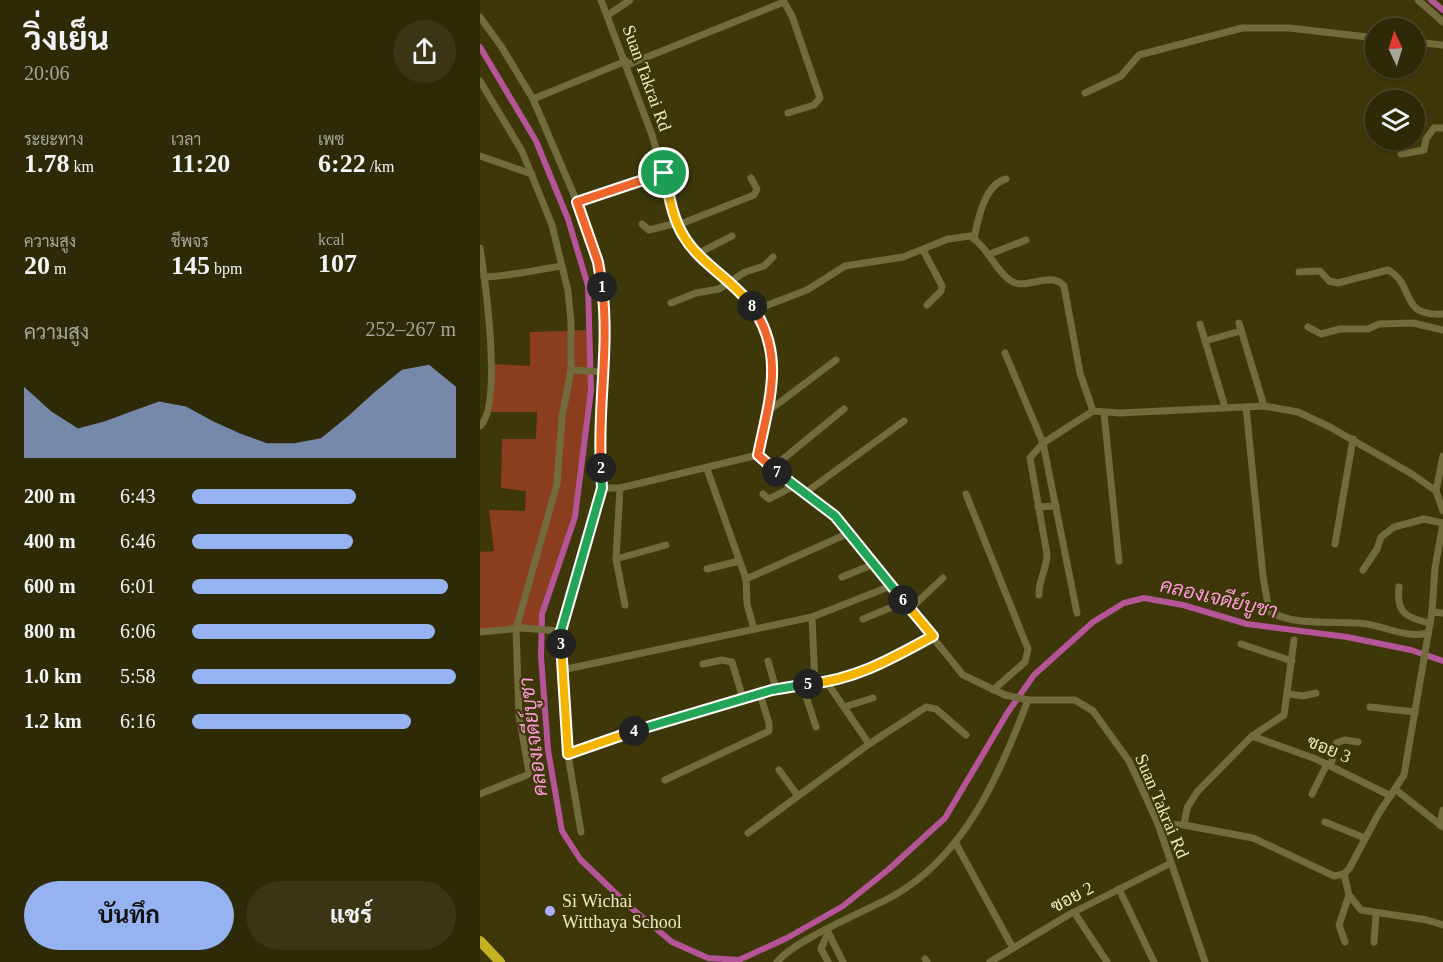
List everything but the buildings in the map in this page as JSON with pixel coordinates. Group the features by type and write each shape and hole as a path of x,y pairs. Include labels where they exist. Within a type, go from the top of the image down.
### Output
{"highway":[{"path":"480,941 500,962"}],"street":[{"name":"Suan Takrai Rd","path":"601,0 627,63 664,173 677,224 686,239 730,281 755,310 768,335 774,359 758,455 794,486 835,516 963,675 1005,695 1024,699 1075,700 1093,711 1129,761 1158,824 1205,962"},
{"path":"608,15 630,0"},
{"path":"1418,0 1443,22"},
{"path":"533,99 784,2 792,16 820,98 814,105 788,113"},
{"path":"480,17 533,99 577,202 598,262 604,309 600,372 602,488 557,631 568,754 580,832"},
{"path":"1085,93 1121,75 1139,55 1242,28 1289,28 1365,37"},
{"path":"1425,43 1443,45"},
{"path":"480,81 522,151 552,225 562,266 571,322 571,370 562,417 557,484 519,628 519,716 529,772 527,775 480,794"},
{"path":"1401,154 1420,153 1424,150 1429,133 1434,128 1443,128"},
{"path":"480,156 532,174"},
{"path":"577,202 664,173"},
{"path":"642,225 649,230 677,224 754,195 757,189 751,178"},
{"path":"974,238 984,204 997,184 1006,179"},
{"path":"699,253 732,236"},
{"path":"755,310 807,290 845,266 876,262 923,250 961,236 974,238 1011,281 1019,284 1053,280 1064,285 1080,373 1093,411"},
{"path":"990,254 1026,240"},
{"path":"480,248 492,364 487,414 480,426"},
{"path":"923,250 942,286 941,291 927,305"},
{"path":"671,303 696,293 719,289 745,272 764,266 773,257"},
{"path":"484,277 516,275 562,266"},
{"path":"1299,272 1320,271 1329,281 1338,283 1388,270 1399,279 1417,311 1428,315 1443,314"},
{"path":"1239,323 1263,406"},
{"path":"1308,327 1322,334 1340,329 1368,329 1379,324 1413,323 1443,330"},
{"path":"1200,324 1225,407"},
{"path":"1205,341 1241,331"},
{"path":"1005,353 1043,443 1077,613"},
{"path":"766,412 836,360"},
{"path":"571,370 600,372"},
{"path":"1246,406 1263,576 1269,611 1290,617 1338,623 1360,622 1410,634 1428,633"},
{"path":"1039,596 1040,584 1047,566 1030,458 1043,443 1093,411 1104,413 1263,406 1298,412 1353,439 1436,491"},
{"path":"772,468 844,409"},
{"path":"1104,413 1119,561"},
{"path":"805,493 904,421"},
{"path":"1335,544 1353,439"},
{"path":"602,488 620,488 758,455"},
{"path":"1443,456 1436,491 1443,511"},
{"path":"707,469 746,579 747,604 754,629"},
{"path":"763,494 769,499 794,486"},
{"path":"620,488 616,559 625,604"},
{"path":"966,494 1028,649 1025,662 993,690"},
{"path":"1038,507 1056,506"},
{"path":"1158,824 1184,825 1253,838 1334,876 1344,874 1349,869 1365,838 1404,775 1432,612 1435,568 1443,523 1424,519 1394,527 1381,537 1377,549 1363,570"},
{"path":"746,579 849,533"},
{"path":"616,559 666,544"},
{"path":"707,569 740,561"},
{"path":"842,577 874,564"},
{"path":"910,609 944,578"},
{"path":"562,670 812,617 891,586"},
{"path":"1398,587 1397,600 1401,610 1415,620 1430,623"},
{"path":"863,619 904,602"},
{"path":"1432,612 1443,613"},
{"path":"812,617 815,683"},
{"path":"480,632 519,628 557,631"},
{"path":"568,754 661,722 776,689 826,681 870,670 933,636"},
{"path":"1184,825 1190,801 1252,736 1284,715 1289,694 1294,640"},
{"path":"1241,644 1292,661"},
{"path":"703,664 722,660 732,662 743,699"},
{"path":"768,661 776,689"},
{"path":"826,681 869,744"},
{"path":"802,684 816,727"},
{"path":"1289,694 1303,696 1316,693"},
{"path":"665,780 769,731 769,723 760,694"},
{"path":"844,707 873,698"},
{"path":"777,962 807,941 912,885 938,862 955,842 990,787 1024,699"},
{"path":"748,833 869,744 926,707 936,709 966,735"},
{"path":"1370,707 1415,712"},
{"name":"ซอย 3","path":"1252,736 1329,764 1393,793 1441,826"},
{"path":"1312,794 1329,764 1336,743 1345,740 1358,742"},
{"path":"779,770 798,796"},
{"path":"1441,826 1443,810"},
{"path":"1324,822 1365,838"},
{"path":"955,842 1013,948"},
{"name":"ซอย 2","path":"990,962 1074,912 1171,863"},
{"path":"1344,874 1349,895 1361,910 1427,920 1443,925"},
{"path":"1119,889 1154,962"},
{"path":"1345,942 1339,925 1349,895"},
{"path":"1074,912 1107,962"},
{"path":"1374,942 1376,914"},
{"path":"821,949 827,931"},
{"path":"827,931 843,962"},
{"path":"807,941 821,949 828,962"}],"shaded area":[{"path":"589,330 591,390 575,517 542,614 542,629 480,631 480,552 494,551 489,510 525,511 526,491 501,488 502,439 536,439 537,412 490,412 492,364 530,366 530,332"}],"waterway":[{"path":"1431,0 1443,10"},
{"name":"คลองเจดีย์บูชา","path":"480,47 536,141 568,219 588,286 591,390 575,517 542,614 541,656 548,750 562,831 580,859 629,906 672,942 708,958 739,960 787,938 843,906 889,869 945,818 1008,712 1034,675 1093,622 1124,603 1144,598 1183,605 1247,624 1347,637 1411,650 1443,661"}],"place":[{"name":"Si Wichai Witthaya School","path":"550,911"}],"route":[{"path":"664,173 673,210 684,237 692,248 735,286 755,310 768,335 774,359 772,385 758,455 794,486 835,516 933,636 870,670 830,681 786,686 661,722 568,754 561,631 602,488 600,407 604,309 598,262 577,202 664,173"}]}
